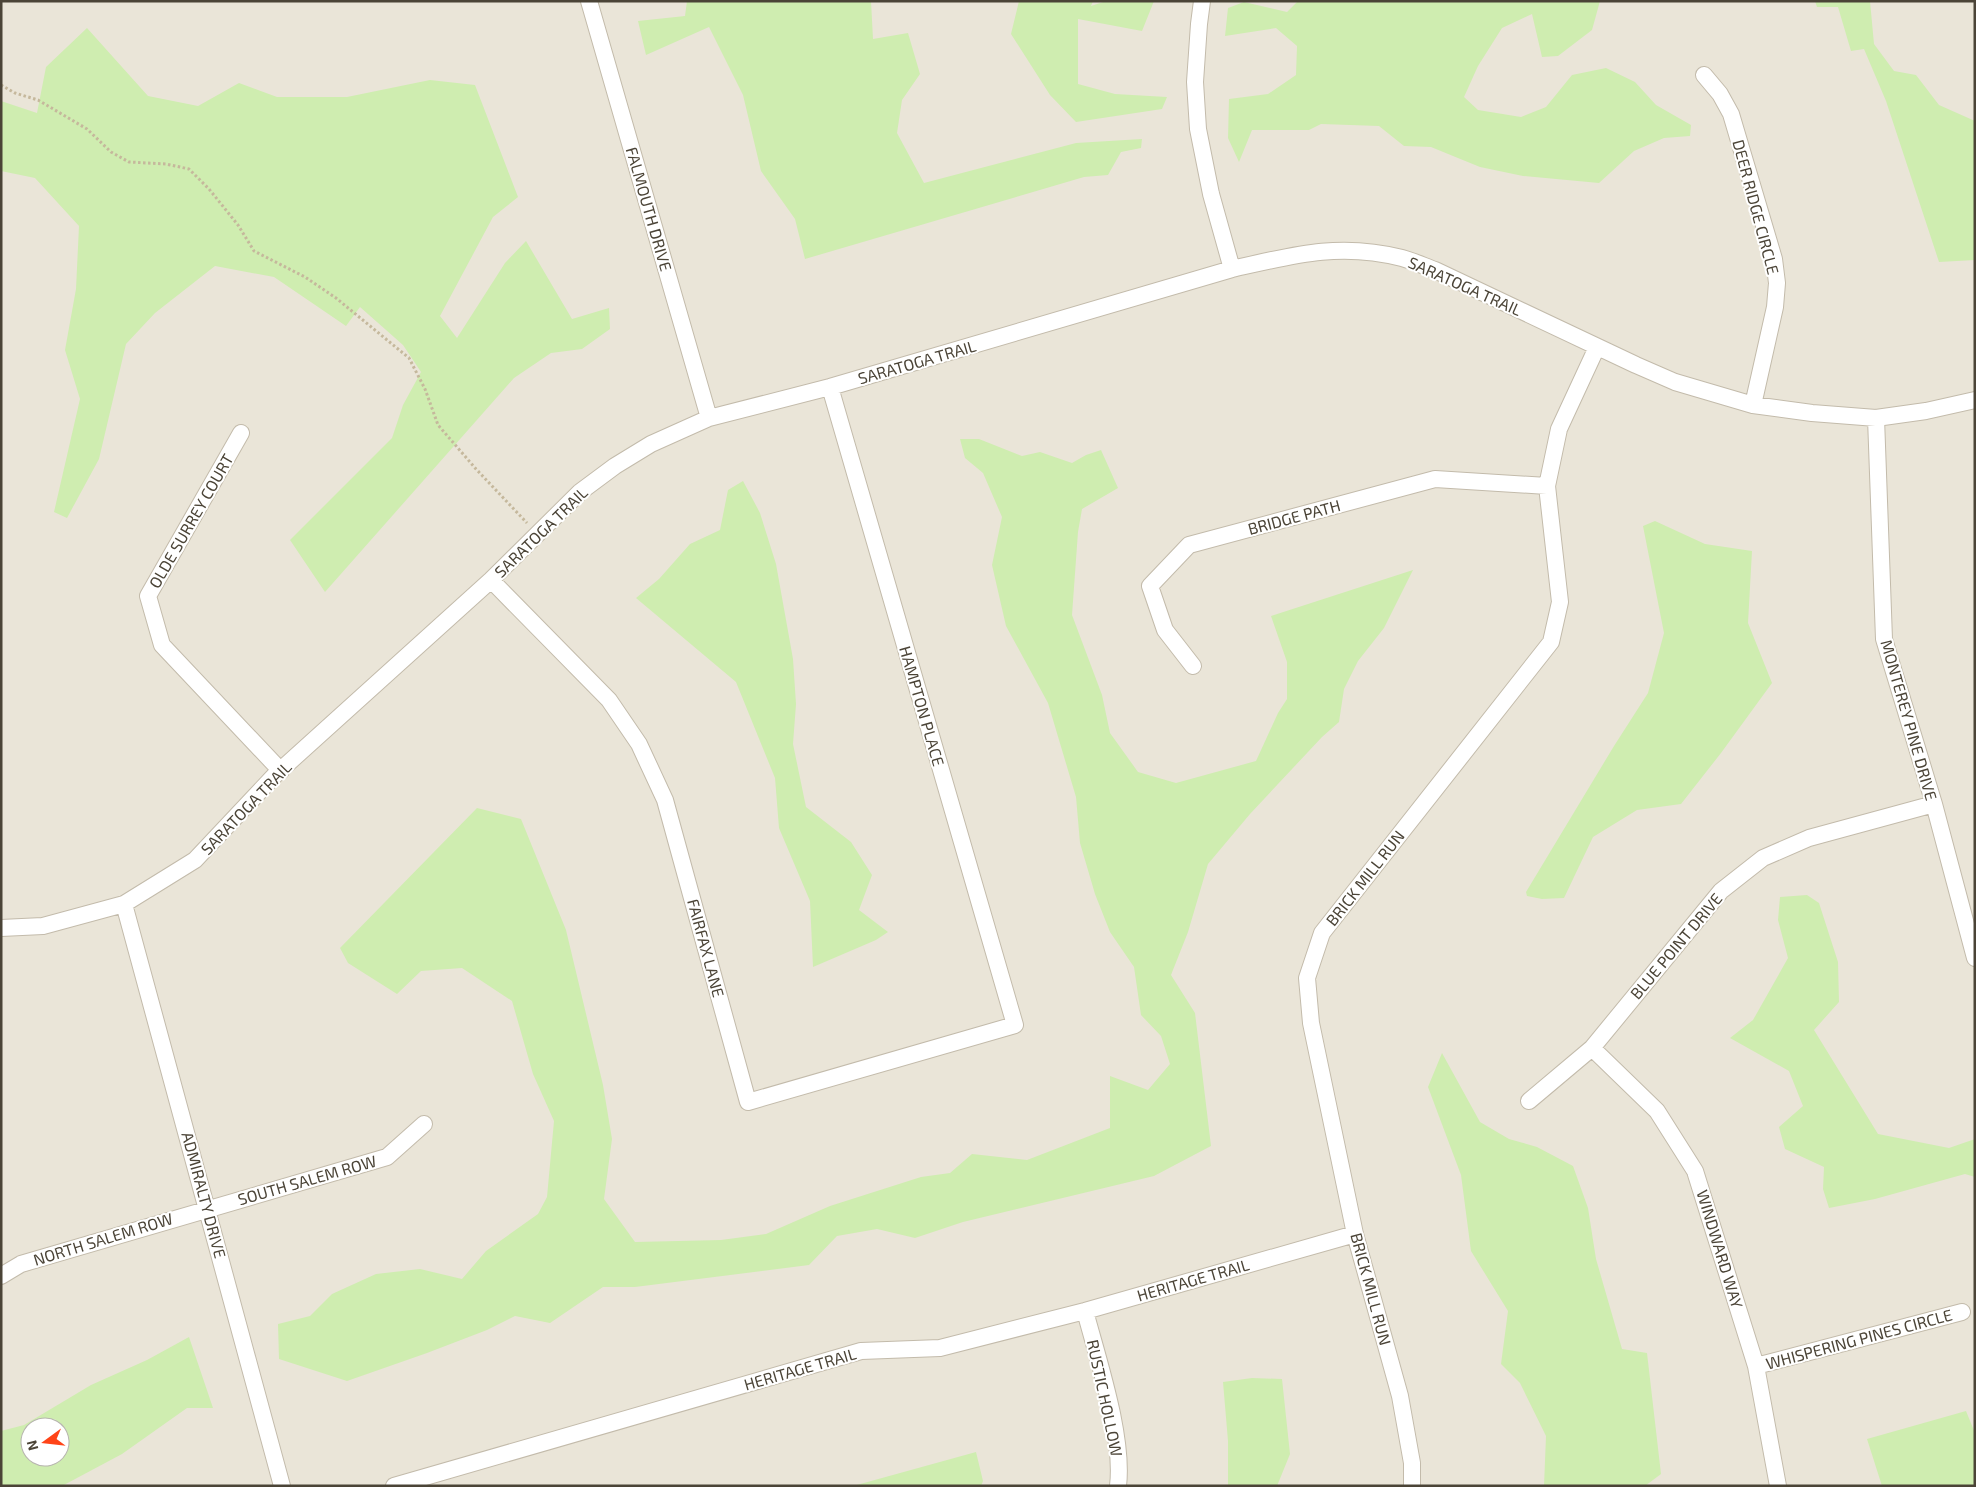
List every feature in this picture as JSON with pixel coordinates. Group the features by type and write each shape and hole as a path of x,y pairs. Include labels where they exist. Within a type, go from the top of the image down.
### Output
{"street":[{"name":"FALMOUTH DRIVE","path":"589,1 709,418"},
{"path":"1202,1 1196,82 1198,129 1211,194 1232,269"},
{"name":"DEER RIDGE CIRCLE","path":"1704,75 1720,94 1731,114 1774,259 1777,283 1775,307 1752,405"},
{"name":"SARATOGA TRAIL","path":"1,928 42,926 124,904 195,860 280,771 491,580 580,492 615,466 651,444 709,418 830,387 1232,269 1323,250 1363,251 1403,258 1435,270 1597,347 1676,382 1752,405 1812,414 1876,418 1926,411 1975,400"},
{"name":"BRICK MILL RUN","path":"1412,1486 1412,1462 1400,1396 1355,1234 1311,1023 1307,978 1322,933 1551,642 1560,602 1547,486 1559,429 1597,347"},
{"name":"HAMPTON PLACE","path":"830,387 1015,1025"},
{"name":"MONTEREY PINE DRIVE","path":"1876,418 1884,639 1934,804 1975,958"},
{"name":"OLDE SURREY COURT","path":"241,433 148,596 162,645 280,771"},
{"name":"BRIDGE PATH","path":"1193,666 1165,630 1150,586 1189,545 1435,479 1547,486"},
{"name":"FAIRFAX LANE","path":"491,580 608,700 639,744 665,800 748,1102 1015,1025"},
{"name":"BLUE POINT DRIVE","path":"1529,1101 1592,1048 1721,891 1763,858 1809,838 1934,804"},
{"name":"ADMIRALTY DRIVE","path":"124,904 282,1486"},
{"name":"WINDWARD WAY","path":"1592,1048 1657,1111 1695,1171 1756,1366 1778,1486"},
{"name":"SOUTH SALEM ROW","path":"208,1208 387,1157 424,1124"},
{"name":"NORTH SALEM ROW","path":"1,1276 21,1264 208,1208"},
{"name":"HERITAGE TRAIL","path":"394,1486 861,1351 940,1348 1085,1311 1355,1234"},
{"name":"RUSTIC HOLLOW","path":"1085,1311 1112,1417 1120,1470 1118,1486"},
{"name":"WHISPERING PINES CIRCLE","path":"1756,1366 1962,1312"}],"path":[{"path":"1,85 16,93 38,100 87,129 111,152 129,162 166,164 189,169 209,189 238,225 254,251 305,277 336,298 409,358 425,389 438,424 476,469 538,534"}],"shaded area":[{"path":"1,1 1975,1 1975,1486 1,1486"}],"green space":[{"path":"687,1 871,1 873,39 908,33 920,74 902,100 897,133 924,183 1076,143 1142,139 1141,148 1121,152 1108,175 1084,177 805,259 795,219 761,171 743,95 709,27 646,55 638,21 685,16"},
{"path":"1019,1 1093,1 1091,6 1106,1 1154,1 1142,31 1078,19 1078,84 1115,94 1167,97 1162,109 1076,122 1050,95 1011,34"},
{"path":"1298,1 1600,1 1592,30 1558,56 1542,57 1532,14 1502,28 1478,66 1464,97 1478,110 1521,117 1546,107 1572,75 1606,68 1635,82 1656,105 1691,125 1690,136 1664,138 1634,151 1599,183 1523,176 1480,167 1431,147 1404,146 1379,126 1321,124 1309,130 1252,130 1239,162 1228,138 1229,99 1268,94 1296,75 1297,46 1276,28 1225,36 1228,8 1244,2 1287,12"},
{"path":"1815,1 1870,1 1874,44 1894,71 1916,75 1939,105 1975,121 1975,260 1939,262 1886,101 1864,49 1851,51 1838,7 1817,7"},
{"path":"87,28 148,96 198,106 239,83 277,97 347,97 430,80 475,85 518,197 493,217 440,316 457,338 505,263 526,241 572,319 609,308 610,329 582,349 551,353 514,378 325,592 290,540 392,438 403,405 421,372 403,345 360,307 346,326 274,277 215,266 155,313 126,344 99,459 67,518 54,512 80,399 65,350 76,289 79,226 35,178 1,171 1,101 37,113 46,67"},
{"path":"960,439 979,439 1022,456 1040,452 1072,463 1086,455 1101,450 1118,488 1082,509 1078,532 1072,615 1102,695 1110,733 1138,772 1176,783 1256,761 1278,713 1287,699 1287,662 1271,616 1413,570 1384,628 1358,661 1344,689 1339,722 1322,737 1250,814 1208,864 1188,932 1171,975 1195,1013 1211,1146 1154,1176 963,1222 915,1238 877,1229 837,1236 809,1265 635,1287 603,1287 550,1323 515,1316 487,1330 347,1381 279,1359 278,1324 310,1316 332,1294 376,1274 420,1269 462,1279 486,1251 538,1214 547,1197 554,1121 533,1074 512,1001 462,968 421,971 397,994 348,963 340,948 477,808 521,819 566,930 603,1085 612,1139 604,1199 635,1242 721,1240 766,1234 830,1206 921,1177 950,1173 972,1154 1027,1160 1110,1128 1110,1076 1148,1090 1170,1064 1161,1036 1141,1015 1134,967 1110,932 1095,894 1080,843 1076,797 1048,703 1006,626 992,565 1002,517 983,473 965,458"},
{"path":"743,481 760,513 776,564 793,659 796,704 793,744 806,807 851,842 872,875 859,910 888,932 876,940 813,967 810,901 779,828 775,778 736,682 636,598 659,579 690,544 720,530 728,490"},
{"path":"1655,521 1705,544 1752,551 1748,623 1772,683 1681,804 1637,810 1593,837 1564,898 1542,899 1527,896 1526,892 1648,693 1664,633 1643,526"},
{"path":"1807,895 1819,903 1838,962 1839,1002 1814,1030 1878,1134 1949,1148 1975,1139 1975,1177 1965,1174 1875,1199 1829,1208 1823,1189 1824,1167 1785,1149 1779,1127 1803,1106 1789,1071 1730,1038 1753,1020 1788,958 1778,920 1780,897"},
{"path":"1442,1053 1480,1122 1509,1139 1537,1147 1573,1166 1588,1208 1596,1259 1622,1349 1647,1353 1661,1474 1645,1486 1544,1486 1546,1436 1520,1383 1501,1364 1508,1311 1471,1251 1461,1175 1428,1087"},
{"path":"189,1337 213,1408 187,1408 122,1454 62,1486 1,1486 1,1431 20,1426 20,1467 70,1467 70,1417 37,1417 91,1385 147,1360"},
{"path":"1252,1378 1282,1379 1290,1454 1277,1486 1228,1486 1228,1441 1223,1382"},
{"path":"1966,1411 1975,1433 1975,1486 1882,1486 1867,1439"},
{"path":"976,1452 983,1481 981,1486 853,1486"}]}
